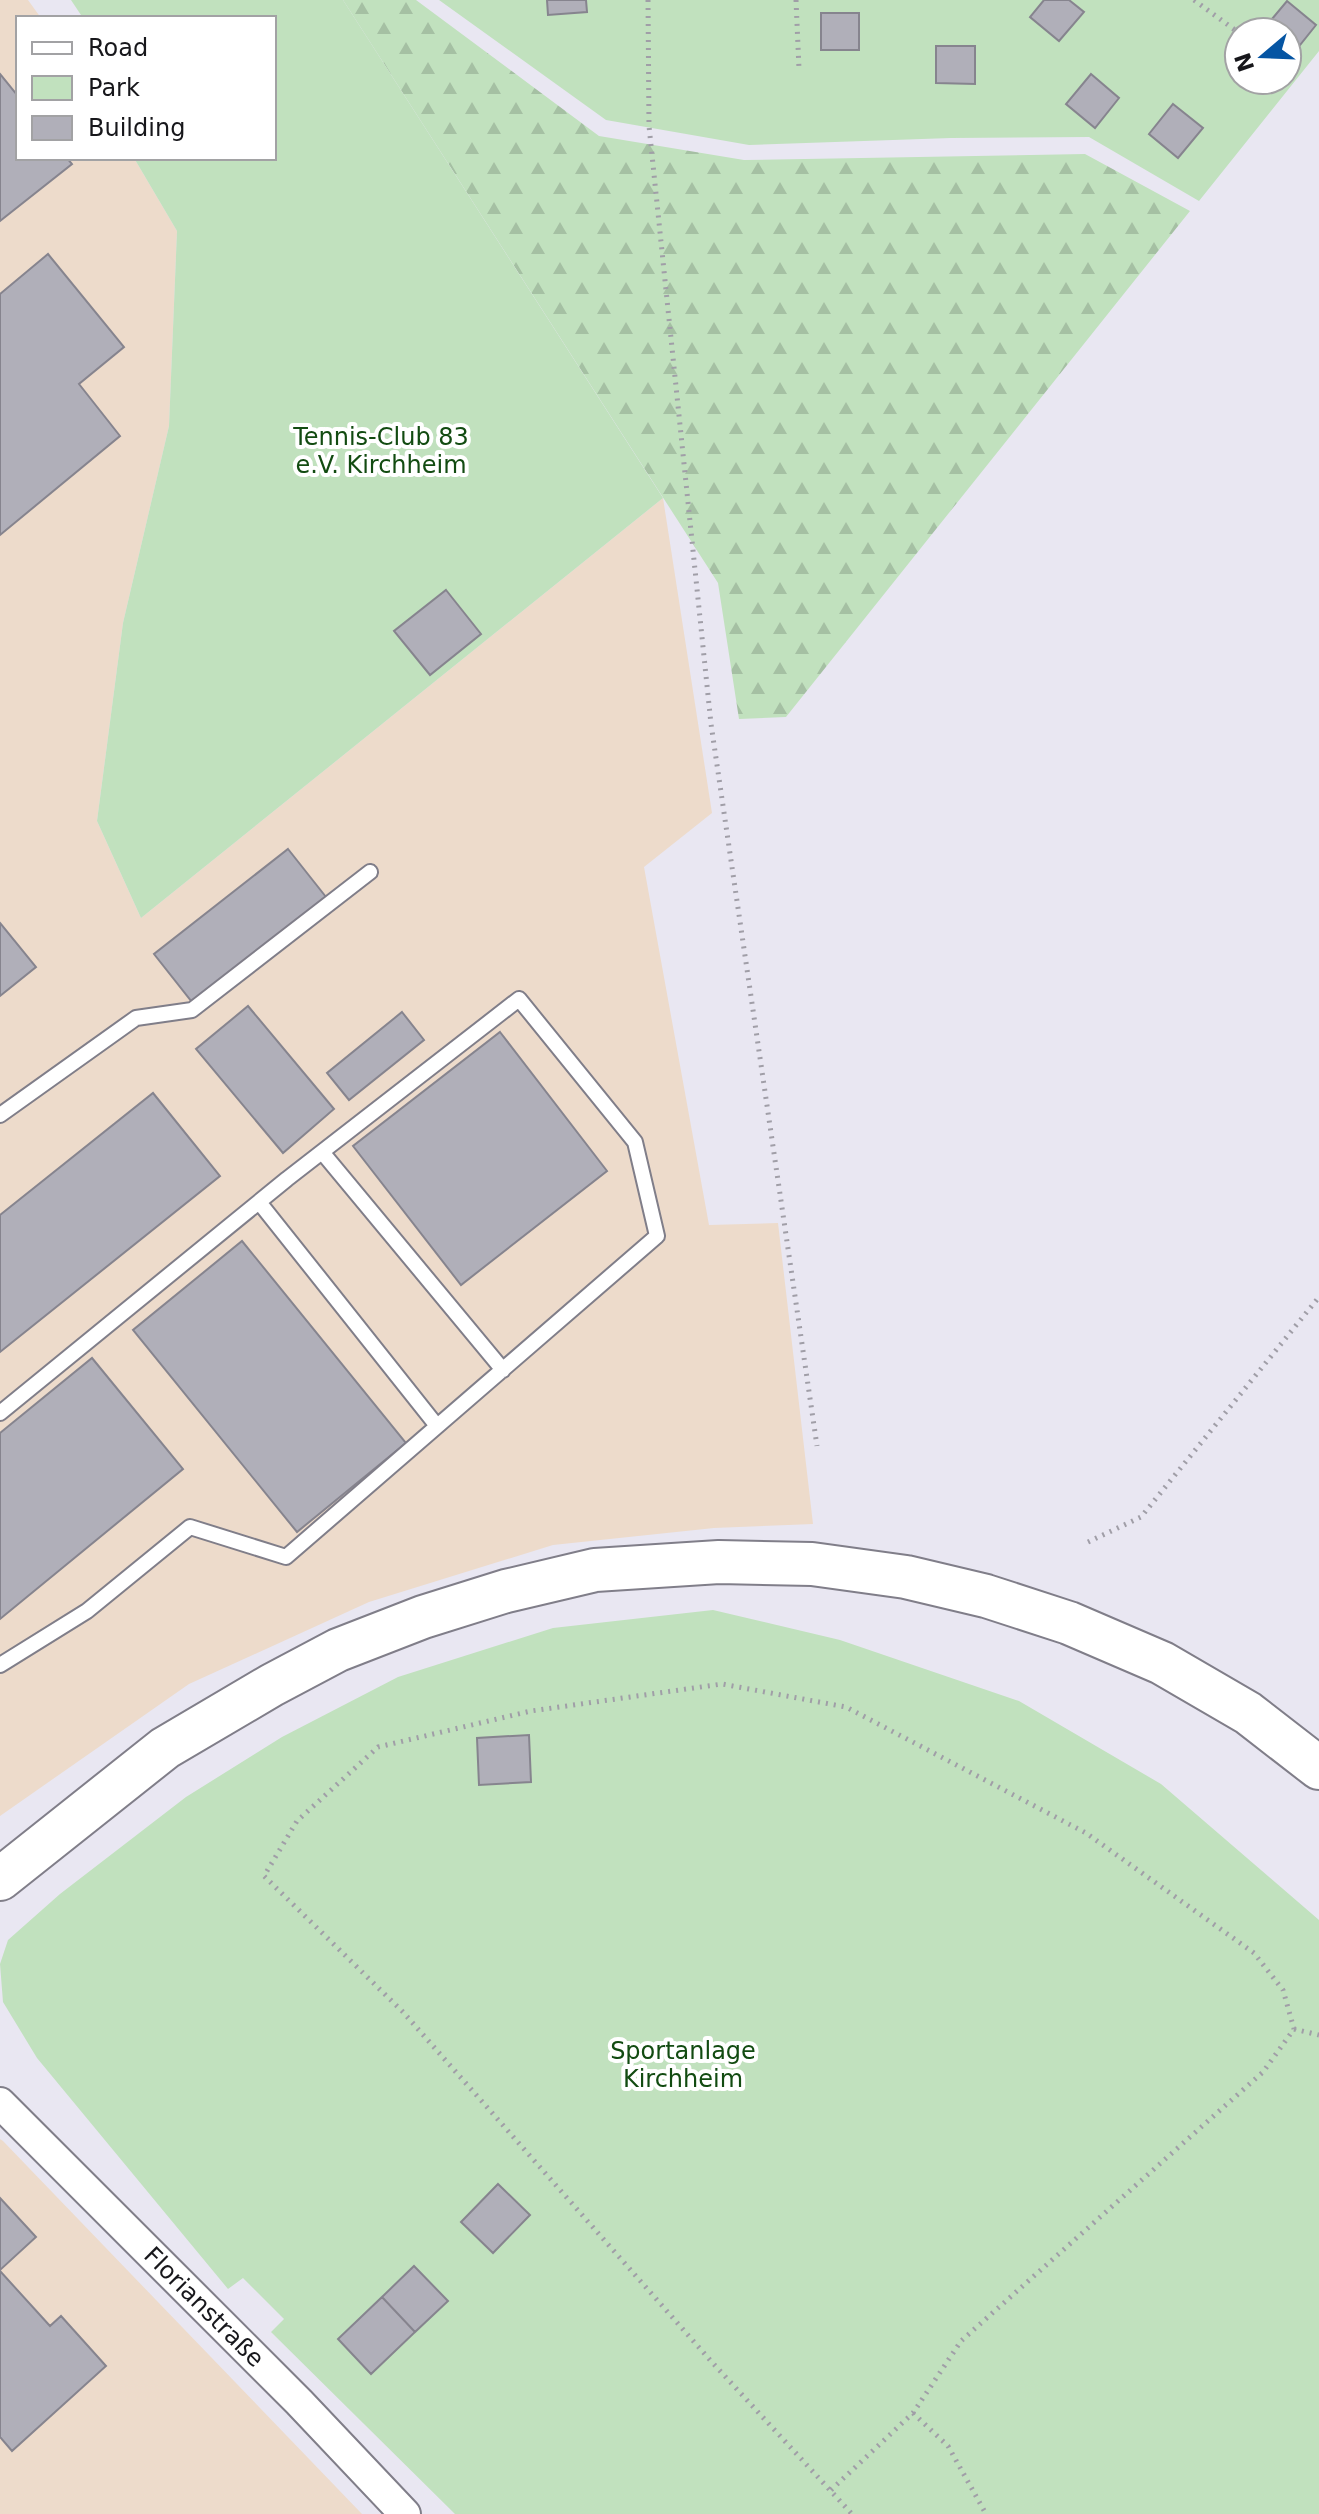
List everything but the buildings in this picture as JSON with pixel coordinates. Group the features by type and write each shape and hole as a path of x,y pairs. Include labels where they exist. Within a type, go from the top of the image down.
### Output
{"main road":[{"path":"0,1879 165,1748 338,1650 436,1612 506,1591 595,1570 719,1562 812,1564 906,1577 986,1596 1069,1623 1162,1663 1248,1713 1319,1768"}],"street":[{"name":"Florianstraße","path":"0,2103 299,2402 405,2514"}],"lane":[{"path":"0,1115 136,1018 192,1010 370,872"},
{"path":"0,1413 259,1202 519,999 635,1142 657,1236 286,1557 190,1527 87,1611 0,1665"},
{"path":"322,1152 503,1370"},
{"path":"259,1202 437,1426"}],"path":[{"path":"648,0 649,126 711,724 817,1446"},
{"path":"796,0 799,69"},
{"path":"1194,0 1223,21"},
{"path":"1088,1542 1141,1517 1319,1297"},
{"path":"852,2514 710,2360 403,2012 264,1876 297,1821 378,1747 531,1711 722,1684 846,1707 1086,1833 1254,1953 1283,1990 1294,2029"},
{"path":"1294,2029 1319,2035"},
{"path":"831,2490 913,2413 961,2341 1263,2072 1294,2029"},
{"path":"913,2413 948,2446 986,2514"}],"shaded area":[{"path":"0,0 28,0 40,16 16,16 16,160 135,160 177,231 169,426 123,623 97,821 141,918 663,498 712,813 644,867 709,1225 778,1223 813,1524 714,1528 553,1545 369,1602 189,1684 0,1816"},
{"path":"0,2139 3,2141 362,2514 0,2514"}],"green space":[{"name":"Tennis-Club 83 e.V. Kirchheim","path":"71,0 343,0 663,498 141,918 97,821 123,623 169,426 177,231 135,160 276,160 276,16 82,16"},
{"path":"343,0 416,0 599,136 744,160 1085,154 1190,211 786,717 739,719 718,583"},
{"path":"439,0 1319,0 1319,51 1303,71 1303,16 1223,16 1223,96 1283,96 1199,201 1089,137 749,145 606,120"},
{"name":"Sportanlage Kirchheim","path":"713,1610 840,1640 1019,1701 1161,1784 1319,1920 1319,2514 455,2514 271,2332 284,2319 243,2278 228,2289 37,2058 3,2002 0,1964 8,1940 60,1894 186,1797 282,1737 398,1677 553,1628"}]}
